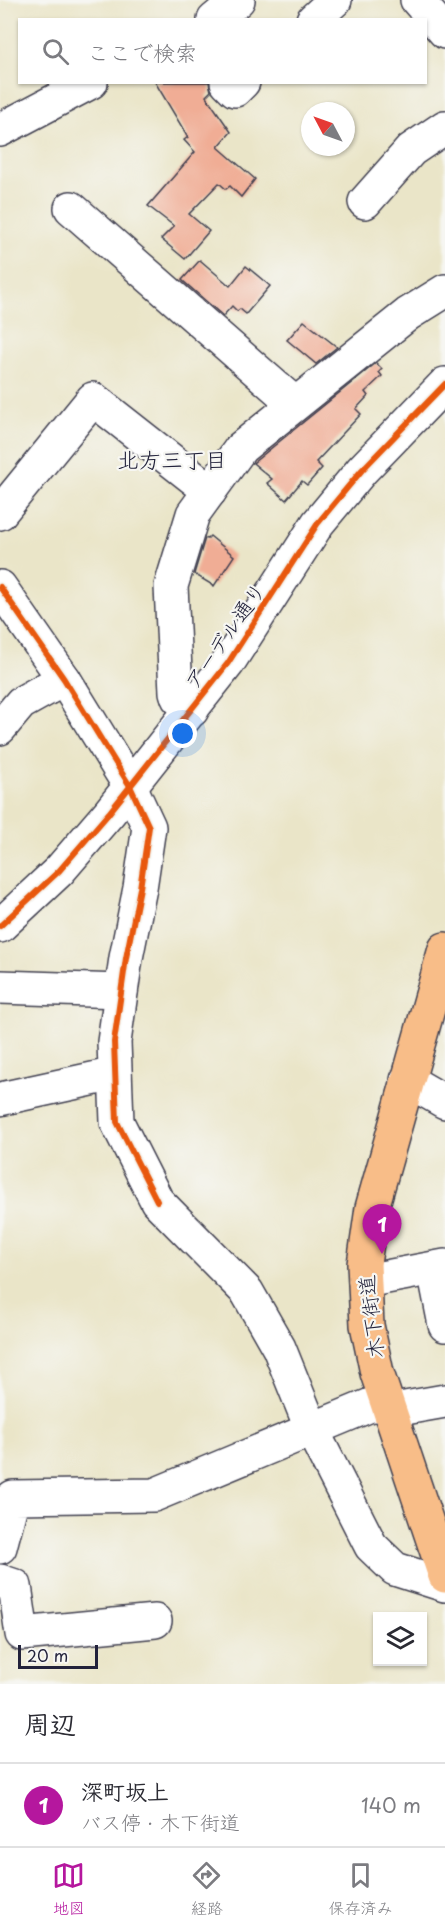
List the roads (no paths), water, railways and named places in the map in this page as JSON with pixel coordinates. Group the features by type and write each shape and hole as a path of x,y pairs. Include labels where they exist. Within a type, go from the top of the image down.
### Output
{"main road":[{"name":"木下街道","path":"445,949 372,1208 364,1264 367,1325 377,1373 445,1576"}],"street":[{"path":"216,18 238,0"},
{"path":"315,18 335,0"},
{"path":"417,0 445,32"},
{"path":"0,130 87,84"},
{"path":"229,84 235,90 241,84"},
{"path":"365,202 411,150 445,127"},
{"path":"71,208 295,404"},
{"path":"192,710 178,698 176,692 171,586 192,514 241,448 408,314 445,291"},
{"name":"アーデル通り","path":"0,926 59,871 109,813 228,663 318,523 362,470 445,384"},
{"path":"0,513 93,399 210,491"},
{"path":"0,587 64,679 130,786 149,827 114,1042 117,1122 158,1201 248,1292 279,1348 312,1430 371,1546 395,1569 445,1585"},
{"path":"0,728 21,703 64,679"},
{"path":"0,987 121,991"},
{"path":"0,1099 115,1074"},
{"path":"407,1080 445,1102"},
{"path":"365,1281 439,1268 445,1325"},
{"path":"0,1547 13,1497 154,1495 312,1430 387,1405 445,1401"},
{"path":"0,1581 15,1586 22,1634 155,1621"}],"place":[{"name":"深町坂上","path":"382,1254"}],"district":[{"name":"北方三丁目","path":"172,458"}]}
